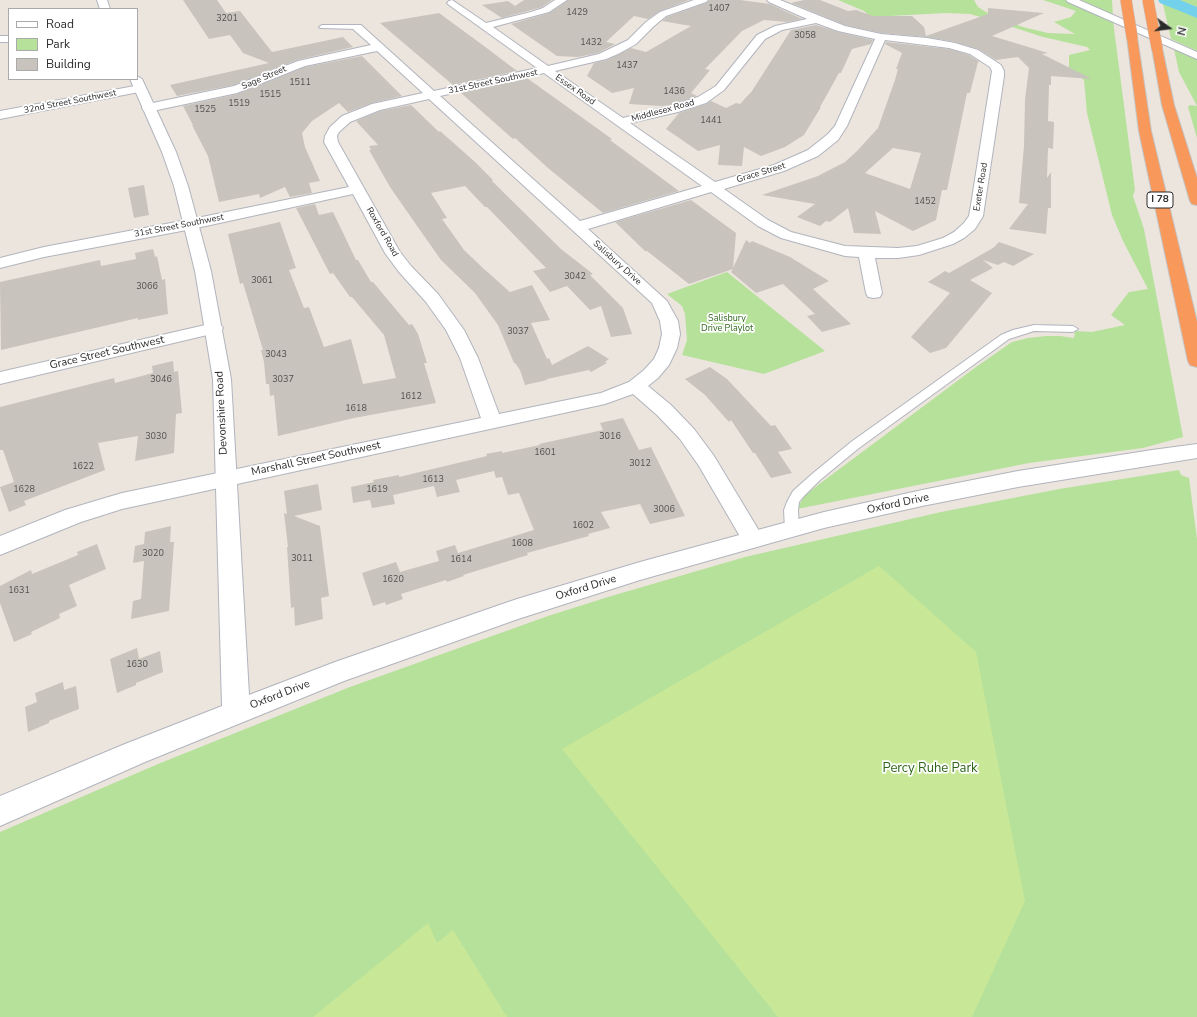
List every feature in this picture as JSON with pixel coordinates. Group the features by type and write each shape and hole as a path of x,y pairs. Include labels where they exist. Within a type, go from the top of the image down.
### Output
{"highway":[{"name":"I 78","path":"1126,0 1144,131 1197,361"},
{"path":"1148,0 1168,105 1197,201"}],"street":[{"path":"485,26 546,10 562,0"},
{"name":"31st Street Southwest","path":"432,95 588,61 614,52 632,42 663,14 703,0"},
{"name":"Exeter Road","path":"697,177 763,224 786,235 824,247 866,253 898,253 934,246 959,235 970,226 976,216 998,76 998,71 989,60 964,48 927,40 881,37 842,29 817,20 772,0"},
{"path":"1071,0 1197,56"},
{"name":"Essex Road","path":"452,3 622,122 697,177"},
{"name":"Middlesex Road","path":"622,122 674,109 702,100 720,88 761,37 784,27 817,20"},
{"name":"Salisbury Drive","path":"357,27 659,301 669,321 671,334 668,348 651,374 636,386"},
{"name":"Grace Street","path":"577,227 779,168 813,153 833,137 841,126 881,37"},
{"name":"Sage Street","path":"148,108 237,89 302,63 379,47"},
{"name":"Devonshire Road","path":"138,84 170,152 192,224 203,271 222,378 225,478 236,711"},
{"name":"32nd Street Southwest","path":"0,115 138,84"},
{"name":"Roxford Road","path":"432,95 363,111 346,119 334,130 331,136 331,142 393,253 405,269 432,298 455,330 469,358 492,422"},
{"name":"31st Street Southwest","path":"0,263 44,252 192,224 358,189"},
{"path":"866,253 874,293"},
{"name":"Grace Street Southwest","path":"0,378 214,328"},
{"path":"636,386 687,434 707,461 752,539"},
{"name":"Marshall Street Southwest","path":"0,546 73,516 122,501 606,398 636,386"},
{"name":"Oxford Drive","path":"0,811 236,711 415,644 503,614 640,571 752,539 922,498 1018,479 1197,451"}],"lane":[{"path":"322,27 357,27"},
{"path":"792,529 791,510 793,502 798,494 816,477 855,445 1005,337 1017,332 1034,328 1073,329"}],"green space":[{"path":"838,0 974,0 978,7 994,17 1023,27 1048,33 1075,34 1054,22 1071,17 1076,11 1043,0 1067,0 1113,21 1135,190 1133,196 1144,229 1183,437 1143,448 1029,463 797,509 804,496 818,485 976,367 1012,342 1046,336 1074,338 1075,331 1092,332 1125,325 1111,315 1129,292 1148,289 1123,241 1112,215 1087,113 1084,80 1069,69 1069,55 1090,50 1087,47 1043,37 970,14 946,13 871,17 864,11"},
{"path":"1078,0 1112,0 1113,16"},
{"path":"1162,0 1197,0 1197,51 1171,39"},
{"path":"1174,49 1197,59 1197,106 1179,72"},
{"path":"1190,105 1197,106 1197,138 1188,107"},
{"name":"Salisbury Drive Playlot","path":"727,272 825,351 764,374 682,355 687,340 685,314 682,306 667,294"},
{"name":"Percy Ruhe Park","path":"1179,470 1181,475 1189,478 1197,539 1197,1017 0,1017 0,832 158,764 350,687 548,616 608,597 745,557 941,512 1059,489"},
{"path":"879,566 976,652 1025,901 972,1017 778,1017 562,749"},
{"path":"428,923 437,943 453,930 507,1017 313,1017"}],"building":[{"path":"183,0 217,0 226,13 240,11 272,52 343,37 353,47 297,60 234,85 177,96 170,85 269,63 243,53 230,35 209,39"},
{"path":"524,0 552,0 542,7 502,18 482,5 508,1 515,6"},
{"path":"568,0 689,0 660,11 648,19 634,16 606,42 615,44 598,53 578,57 557,56 511,24 549,13"},
{"path":"710,0 740,0 770,4 802,19 787,22 764,20 742,31 705,69 710,70 691,93 697,96 670,105 629,104 634,88 612,93 587,76 594,63 607,60 631,48 646,52 691,26 662,21 667,17 706,3"},
{"path":"804,0 820,0 848,11 856,10 873,16 912,16 924,27 926,36 988,14 988,8 1044,13 992,36 1048,53 1042,54 1092,79 1051,76 1051,85 1049,85 1048,121 1054,122 1053,149 1048,148 1047,178 1051,172 1051,208 1048,208 1046,234 1009,229 1028,204 1019,203 1024,146 1025,99 1029,68 1018,57 996,60 978,49 955,42 927,37 881,33 845,25 791,3"},
{"path":"439,13 517,71 453,85 380,23"},
{"path":"816,25 873,40 871,44 852,49 841,73 839,73 804,135 785,147 761,156 744,147 742,166 718,165 720,145 698,151 666,129 679,113 711,101 726,108 736,103 740,104 752,91 791,30"},
{"path":"886,42 949,49 969,55 980,62 978,62 970,93 967,93 947,190 942,190 936,220 913,231 875,211 881,234 854,233 848,208 830,222 826,221 820,226 797,217 815,204 762,195 818,176 845,162 878,128 895,80 898,69 896,69 902,53 885,44","holes":["893,148 921,153 910,189 865,173"]},
{"path":"362,56 402,96 372,103 348,112 339,103 312,121 302,133 305,147 320,181 309,183 312,193 290,197 285,187 260,198 259,194 219,202 208,156 183,106 237,94 305,67"},
{"path":"527,78 612,139 610,140 679,191 603,213 548,168 515,138 513,139 461,93"},
{"path":"411,105 439,132 440,131 474,161 493,180 492,181 561,249 593,274 590,275 623,308 632,334 611,337 601,306 590,310 567,286 550,292 533,271 546,268 465,186 431,193 447,218 442,219 464,250 484,269 510,292 532,285 550,320 531,323 547,359 549,358 552,365 588,346 609,359 605,362 607,363 591,372 589,370 525,385 520,370 514,363 498,325 475,293 441,260 415,223 390,187 369,150 371,150 369,146 378,145 356,121 380,111"},
{"path":"144,185 149,215 134,218 128,188"},
{"path":"691,200 736,233 733,268 746,240 750,243 752,241 790,257 829,281 813,289 851,324 822,332 807,316 815,314 783,284 756,293 731,272 733,269 689,284 647,251 645,251 615,222"},
{"path":"315,204 319,215 333,212 356,260 358,260 371,282 373,282 409,325 412,324 418,334 427,363 424,363 436,403 354,418 278,436 274,395 270,396 269,384 266,384 264,362 261,350 263,350 243,283 240,284 228,234 280,222 296,268 289,270 304,308 309,307 324,347 351,339 363,384 396,378 384,335 352,297 350,297 333,273 330,274 296,208"},
{"path":"999,242 1034,254 1013,266 1004,262 998,265 983,260 993,268 970,280 992,293 946,348 930,353 911,337 950,293 928,282 945,271 949,273 993,248"},
{"path":"153,249 155,257 157,256 162,280 165,279 168,314 138,320 138,318 1,350 0,282 100,260 101,266 136,259 135,253"},
{"path":"173,361 174,372 178,371 182,413 176,414 174,453 135,461 138,436 98,443 105,470 24,501 26,505 9,512 0,487 14,482 3,450 0,450 0,407 114,378 115,383 153,373 152,366"},
{"path":"710,367 727,379 771,426 775,425 792,449 778,452 792,473 771,478 731,420 729,422 705,395 685,379"},
{"path":"623,418 639,450 651,447 685,516 650,524 640,504 601,512 610,528 588,534 589,536 527,553 528,555 463,575 464,576 447,582 446,580 401,594 403,599 386,605 385,602 373,606 362,573 396,562 400,572 439,561 436,551 455,545 458,553 534,530 519,493 508,495 502,477 496,478 494,471 456,480 460,492 437,497 434,486 393,495 395,504 372,508 370,500 353,503 351,487 374,482 373,480 399,475 399,477 487,456 486,454 502,451 502,453 603,430 600,423"},
{"path":"318,484 322,510 294,516 320,526 329,596 321,598 323,619 295,626 294,607 291,608 288,547 284,513 287,514 284,491"},
{"path":"171,526 170,542 174,542 169,611 131,619 133,601 141,599 144,561 133,563 135,546 144,544 145,532"},
{"path":"97,544 106,569 69,585 77,606 59,614 60,618 31,632 32,634 14,642 0,603 0,586 31,570 32,574 78,555 77,552"},
{"path":"137,648 139,659 160,651 163,672 136,683 136,685 117,693 110,659"},
{"path":"63,682 64,690 76,686 79,709 49,721 49,723 28,732 25,707 37,702 35,693"}],"waterway":[{"path":"1166,0 1197,13"}]}
